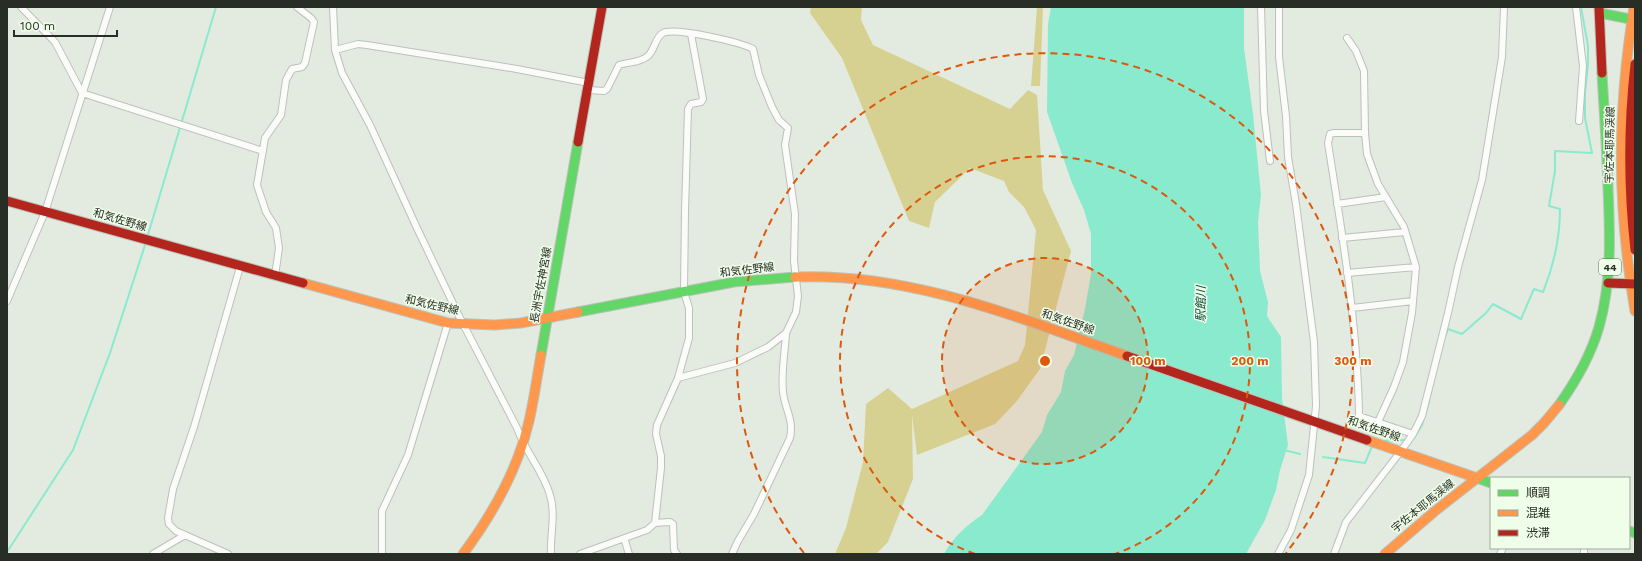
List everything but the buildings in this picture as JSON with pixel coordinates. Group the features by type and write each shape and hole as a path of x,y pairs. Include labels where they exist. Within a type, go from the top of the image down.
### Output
{"main road":[{"name":"長洲宇佐神宮線","path":"463,554 500,494 516,460 532,406 602,7"},
{"name":"宇佐本耶馬渓線","path":"1634,7 1625,68 1620,137 1622,220 1635,311"},
{"name":"宇佐本耶馬渓線","path":"1385,554 1435,511 1540,429 1551,417 1564,398 1584,364 1596,335 1604,312 1608,283 1610,237 1600,10"},
{"path":"1600,10 1633,19"},
{"name":"宇佐本耶馬渓線","path":"1635,64 1629,153 1631,217 1635,250"},
{"name":"和気佐野線","path":"7,201 448,323 510,324 744,281 795,277 843,278 916,287 968,301 1314,420 1477,478"},
{"name":"44","path":"1608,283 1632,284"},
{"path":"1477,478 1490,483"}],"street":[{"path":"21,7 55,42 82,93 263,152"},
{"path":"7,301 45,212 110,7"},
{"path":"275,276 279,248 276,228 266,212 257,185 265,138 281,114 288,75 292,69 302,67 305,63 314,22 297,7"},
{"path":"333,7 335,50 342,73 382,149 416,226 517,428 522,442 540,471 550,494 552,509 551,554"},
{"path":"1261,7 1264,111 1270,161"},
{"path":"1278,554 1291,530 1309,475 1314,420 1314,342 1296,204 1288,157 1286,116 1279,57 1279,7"},
{"path":"1334,554 1346,522 1413,434 1422,416 1458,267 1482,180 1502,57 1504,7"},
{"path":"1576,7 1583,66 1579,121"},
{"path":"335,50 358,44 367,45 517,69 604,91 607,89 619,65 649,56 659,36 663,32 716,38 753,49 759,76 772,107 779,120 788,128 785,145 796,214 794,261 798,305 786,333 783,391 792,425 790,438 754,514 732,554"},
{"path":"656,523 661,468 661,456 656,434 657,425 678,378 689,338 689,308 684,292 688,109 691,104 701,102 703,99 691,34"},
{"path":"1347,38 1356,51 1364,71 1365,132 1368,159 1374,175 1406,232 1416,267 1402,362 1394,388 1378,422"},
{"path":"1365,132 1334,133 1330,134 1328,139 1352,308 1358,376 1359,416 1413,434"},
{"path":"1337,204 1386,197"},
{"path":"1342,238 1406,232"},
{"path":"228,554 176,531 169,524 169,512 173,489 196,419 240,266"},
{"path":"1347,273 1416,267"},
{"path":"1352,308 1412,301"},
{"path":"382,554 382,511 408,455 448,323"},
{"path":"678,378 741,360 768,347 786,333"},
{"path":"580,554 647,530 656,523 670,522 673,524 674,550 677,554"},
{"path":"153,554 185,535"},
{"path":"624,538 629,554"}],"shaded area":[{"path":"811,7 862,7 861,20 873,45 1010,109 1028,90 1037,95 1043,190 1071,251 1040,369 1016,402 995,424 917,455 912,415 913,479 888,542 876,554 835,554 846,528 863,462 866,404 888,388 912,409 1018,361 1025,345 1036,230 1024,207 1009,192 1004,181 970,168 935,202 929,228 909,221 842,58 810,13"},
{"path":"1037,7 1043,7 1040,86 1031,86"}],"water":[{"name":"駅館川","path":"1051,7 1244,7 1244,48 1253,114 1261,195 1258,222 1260,271 1268,302 1267,316 1281,337 1282,398 1288,445 1280,470 1276,490 1265,520 1246,554 944,554 961,532 982,515 1042,432 1047,415 1061,392 1065,371 1074,355 1085,309 1091,274 1091,234 1084,210 1072,183 1047,112 1048,24"}],"waterway":[{"path":"147,238 216,7"},
{"path":"1445,337 1448,329 1462,334 1486,313 1493,304 1521,319 1534,289 1543,292 1553,262 1559,230 1560,209 1549,206 1555,171 1555,151 1592,153 1585,118 1588,46 1581,7"},
{"path":"7,552 73,450 110,353 146,242"},
{"path":"1414,438 1422,425 1429,402"},
{"path":"1381,441 1406,440"},
{"path":"1323,457 1365,463 1373,444"},
{"path":"1284,450 1300,454"}],"traffic: fast":[{"path":"1600,13 1635,20"},
{"path":"1559,405 1577,377 1592,348 1599,327 1606,292 1609,258 1609,223 1602,73"},
{"path":"541,355 578,142"},
{"path":"578,312 734,282 795,277"},
{"path":"1477,478 1490,483"},
{"path":"1630,531 1635,533"}],"traffic: slow":[{"path":"1634,7 1624,84 1621,159 1625,234 1635,311"},
{"path":"795,277 838,277 881,282 923,290 964,300 1005,313 1127,356"},
{"path":"303,283 448,323 495,325 521,323 578,312"},
{"path":"463,554 494,507 518,457 529,421 541,355"},
{"path":"1385,554 1435,511 1532,435 1559,405"},
{"path":"1367,440 1477,478"}],"traffic: jam":[{"path":"578,142 602,7"},
{"path":"1599,7 1602,73"},
{"path":"1635,64 1630,134 1631,204 1635,250"},
{"path":"7,201 303,283"},
{"path":"1608,283 1635,284"},
{"path":"1127,356 1367,440"}]}
